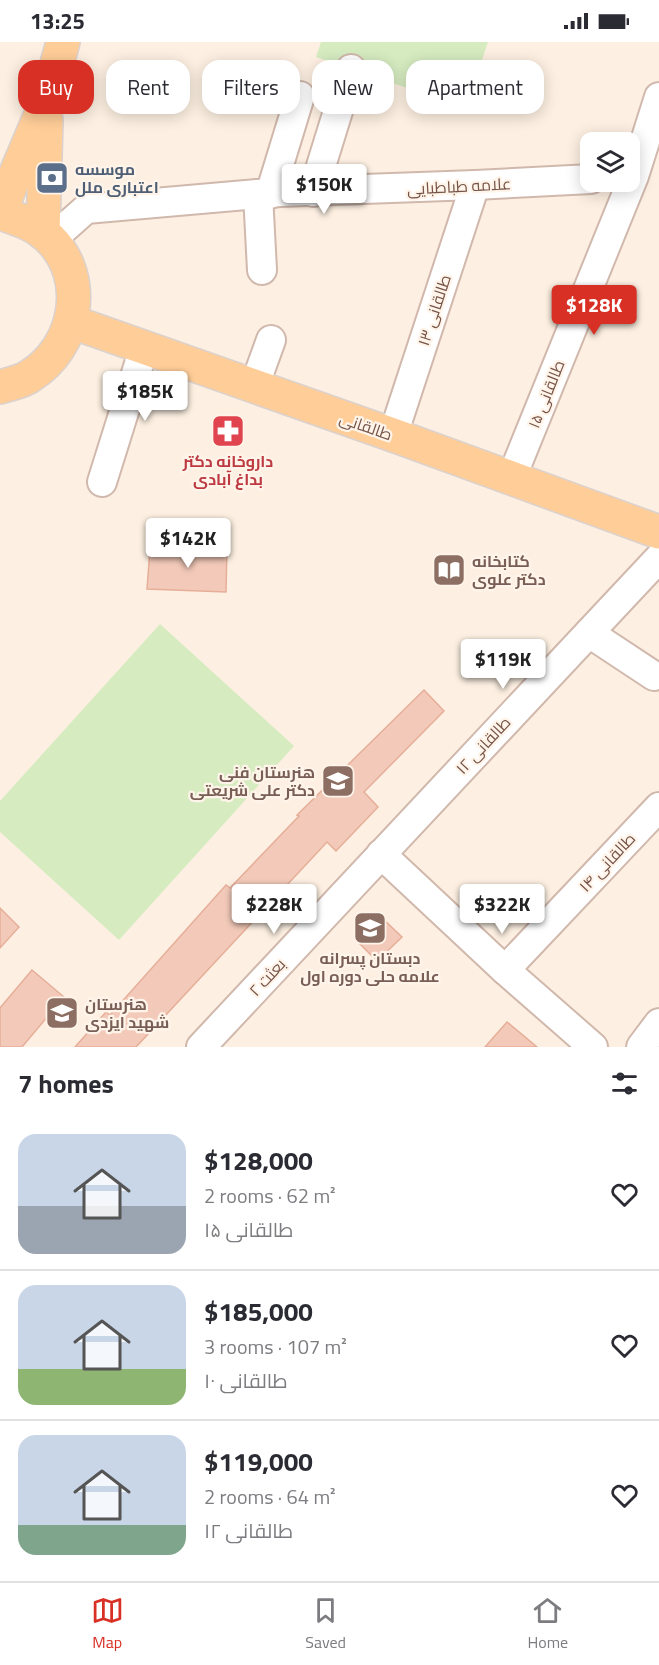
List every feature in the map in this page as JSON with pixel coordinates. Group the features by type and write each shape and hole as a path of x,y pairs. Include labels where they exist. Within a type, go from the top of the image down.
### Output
{"main road":[{"path":"58,60 63,42"},
{"path":"0,387 30,377 56,354 72,322 75,300 72,279 64,258 47,236 23,220 0,212 41,114"},
{"path":"47,114 47,236"},
{"name":"طالقانی","path":"72,322 659,532"}],"street":[{"name":"طالقانی ۱۵","path":"512,479 641,176 659,97"},
{"path":"262,270 264,194 293,114"},
{"path":"313,192 337,114"},
{"name":"علامه طباطبایی","path":"47,236 86,209 280,192 580,180"},
{"name":"طالقانی ۱۳","path":"393,435 475,185"},
{"path":"254,387 271,340"},
{"path":"102,482 144,348"},
{"name":"طالقانی ۱۲","path":"381,854 659,558"},
{"path":"589,633 654,676"},
{"name":"طالقانی ۱۴","path":"505,970 659,807"},
{"path":"381,854 505,970 593,1047"},
{"name":"بعثت ۲","path":"201,1047 381,854"},
{"path":"641,1047 659,1023"}],"green space":[{"path":"321,42 488,42 482,60 406,60 406,88 394,84 394,60 325,60 316,57"},
{"path":"160,624 294,746 119,940 0,832 0,801"}],"building":[{"path":"227,546 226,592 147,589 150,549"},
{"path":"424,690 444,711 364,792 378,807 336,851 327,842 136,1047 75,1047 106,1012 110,1015 226,885 230,888 299,816 297,815"},
{"path":"0,908 19,927 0,948"},
{"path":"381,917 402,937 377,961 357,941"},
{"path":"32,970 64,997 22,1047 0,1047 0,1008"},
{"path":"507,1022 537,1047 485,1047"}],"place":[{"name":"موسسه اعتباری ملل","path":"52,178"},
{"name":"داروخانه دکتر بداغ آبادی","path":"228,431"},
{"name":"کتابخانه دکتر علوی","path":"449,570"},
{"name":"هنرستان فنی دکتر علی شریعتی","path":"338,781"},
{"name":"دبستان پسرانه علامه حلی دوره اول","path":"370,928"},
{"name":"هنرستان شهید ایزدی","path":"62,1013"}]}
